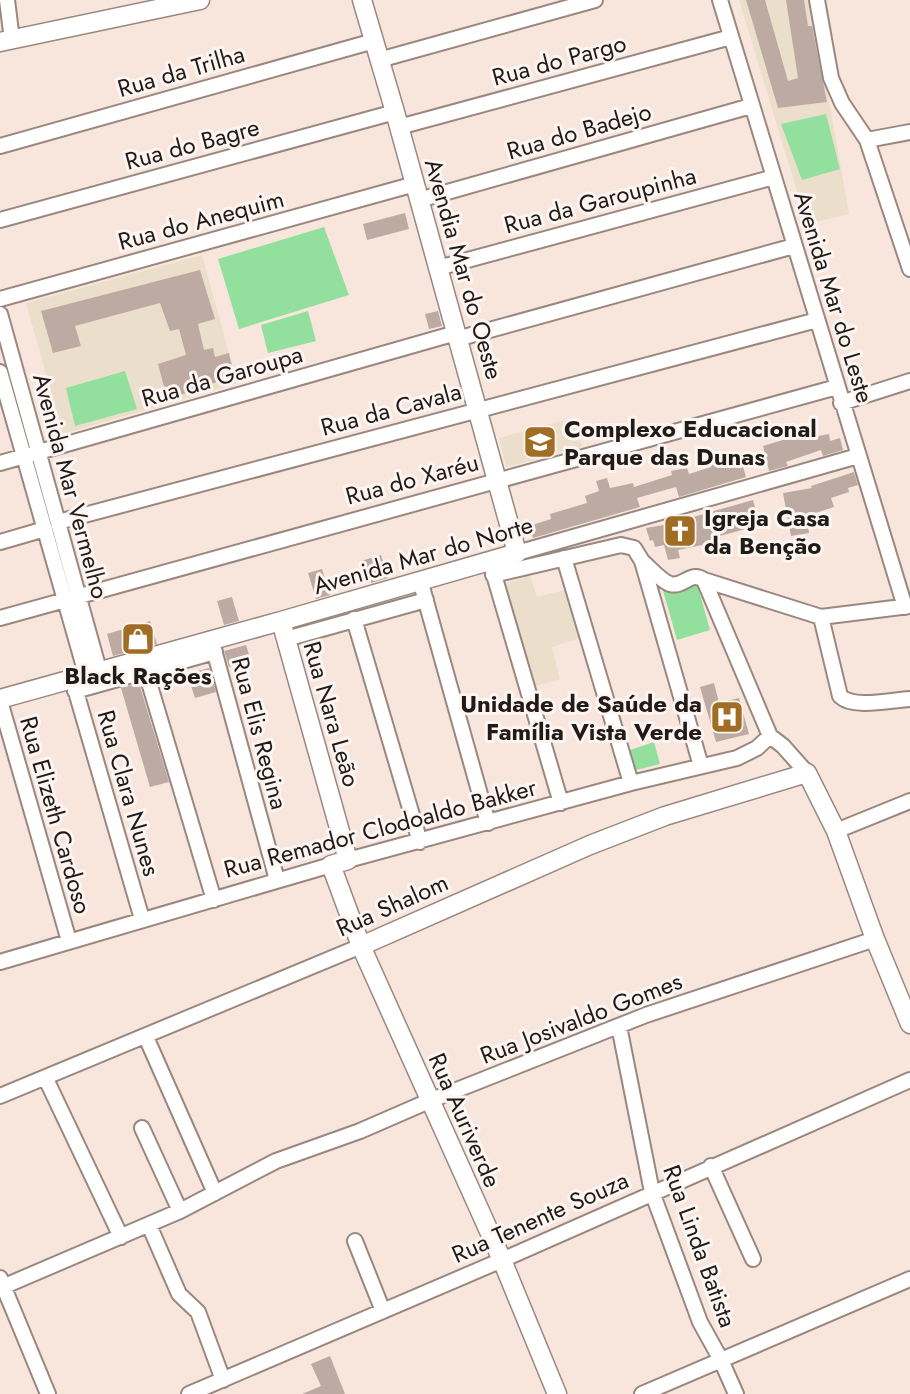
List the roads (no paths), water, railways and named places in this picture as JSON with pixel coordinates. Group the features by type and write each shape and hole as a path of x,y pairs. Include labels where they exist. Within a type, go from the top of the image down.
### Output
{"street":[{"path":"7,0 6,41 123,9 200,0"},
{"name":"Avendia Mar do Oeste","path":"362,0 398,120 517,552"},
{"path":"379,60 595,0"},
{"name":"Avenida Mar do Leste","path":"720,0 841,402 908,607"},
{"path":"817,0 831,78 842,103 867,140 910,269"},
{"name":"Rua do Pargo","path":"398,120 731,37"},
{"name":"Rua da Trilha","path":"0,146 374,41"},
{"name":"Rua do Badejo","path":"417,192 751,106"},
{"name":"Rua do Bagre","path":"0,220 398,120"},
{"path":"867,140 910,132"},
{"name":"Rua da Garoupinha","path":"438,268 774,177"},
{"name":"Rua do Anequim","path":"0,299 417,192"},
{"name":"Rua da Garoupa","path":"0,463 456,336 794,246"},
{"name":"Avenida Mar Vermelho","path":"0,314 31,454 71,597 83,678"},
{"name":"Rua da Cavala","path":"0,542 478,409 817,320"},
{"name":"Avenida Mar Vermelho","path":"0,372 31,454"},
{"path":"841,402 910,380"},
{"name":"Rua do Xaréu","path":"0,618 837,387"},
{"name":"Avenida Mar do Norte","path":"1,708 83,678 284,630 420,580 491,568 517,552 858,456"},
{"path":"561,803 491,568 564,558 621,545 634,548 641,558 669,583 680,583 693,576 821,617 908,607"},
{"path":"564,558 631,783"},
{"path":"641,558 701,766"},
{"path":"420,580 488,823"},
{"path":"704,580 770,736 807,772 836,831 875,939 910,1024"},
{"path":"284,630 354,619 426,600"},
{"path":"821,617 840,696 844,700 856,703 910,699"},
{"path":"354,619 420,842"},
{"name":"Rua Nara Leão","path":"284,630 339,862"},
{"name":"Rua Elis Regina","path":"213,646 277,880"},
{"path":"83,678 144,665 214,900"},
{"name":"Rua Clara Nunes","path":"83,678 142,919"},
{"name":"Rua Elizeth Cardoso","path":"1,708 69,942"},
{"name":"Rua Remador Clodoaldo Bakker","path":"0,960 339,862 748,753 770,736"},
{"name":"Rua Shalom","path":"0,1096 361,946 590,845 665,816 807,772"},
{"path":"836,831 910,801"},
{"name":"Rua Auriverde","path":"339,862 361,946 502,1260 557,1394"},
{"name":"Rua Josivaldo Gomes","path":"1,1284 149,1225 276,1161 360,1131 619,1026 875,939"},
{"name":"Rua Linda Batista","path":"619,1026 652,1192 700,1322 722,1360 736,1394"},
{"path":"146,1037 215,1193"},
{"path":"46,1079 121,1237"},
{"name":"Rua Tenente Souza","path":"189,1394 502,1260 910,1080"},
{"path":"142,1128 180,1211"},
{"path":"711,1166 753,1259"},
{"path":"149,1225 179,1294 198,1312 223,1380"},
{"path":"355,1241 383,1311"},
{"path":"642,1394 910,1279"},
{"path":"1,1284 48,1394"}],"place":[{"name":"Complexo Educacional Parque das Dunas","path":"540,442"},
{"name":"Igreja Casa da Benção","path":"680,531"},
{"name":"Black Rações","path":"138,639"},
{"name":"Unidade de Saúde da Família Vista Verde","path":"727,717"}]}
